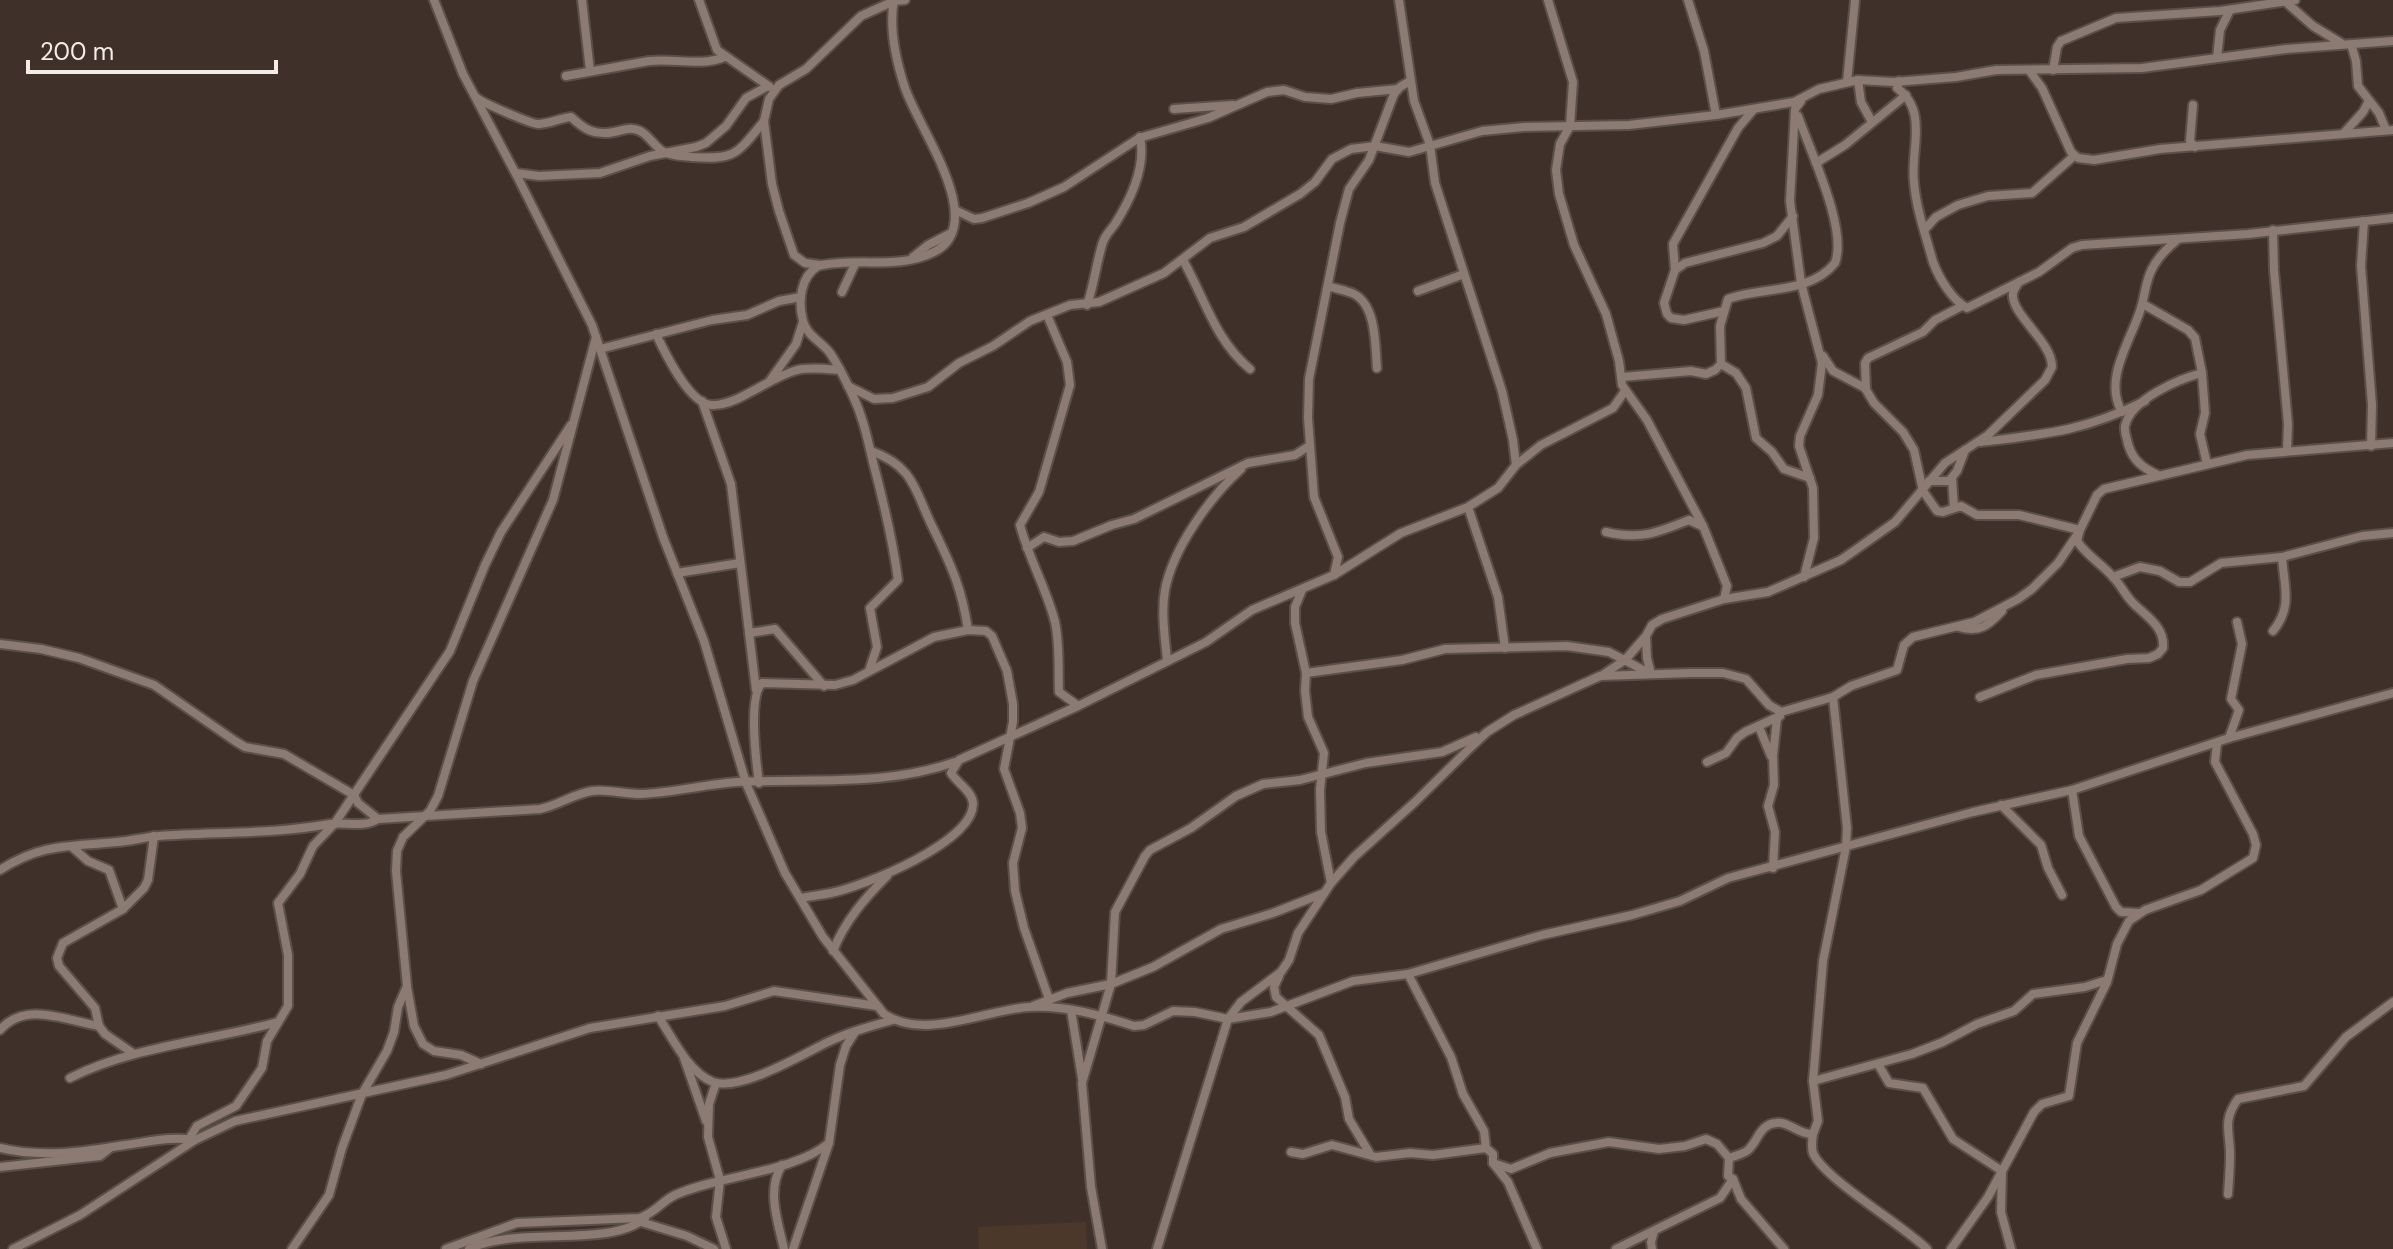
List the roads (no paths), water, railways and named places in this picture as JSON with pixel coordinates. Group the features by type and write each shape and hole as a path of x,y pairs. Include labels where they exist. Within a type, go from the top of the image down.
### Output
{"street":[{"path":"434,0 455,57 596,337 677,573 704,641 746,783 785,873 833,951 877,1006 893,1020 909,1025 946,1022 1030,1007 1049,999 1111,984 1153,967 1221,929 1325,893"},
{"path":"582,0 590,71"},
{"path":"699,0 717,50 771,88"},
{"path":"516,173 539,176 600,173 706,143 733,119 746,98 806,69 861,16 894,0 905,0"},
{"path":"771,88 764,121 775,196 792,252 797,259 821,265 913,257 951,233 956,220 955,210 944,168 904,87 891,17 894,0"},
{"path":"1399,0 1414,101 1430,145 1435,183 1502,391 1516,465"},
{"path":"1548,0 1573,82 1570,126 1557,155 1558,187 1574,245 1606,314 1625,391 1647,420 1703,526 1727,586 1740,597"},
{"path":"1688,0 1704,51 1716,115"},
{"path":"1847,82 1855,0"},
{"path":"2053,70 2061,41 2102,22 2116,18 2230,10 2291,1 2313,26 2347,44 2356,61 2358,86 2389,130 2195,147 2094,160 2074,156"},
{"path":"2217,58 2220,30 2230,10"},
{"path":"848,386 874,399 893,398 928,387 959,363 996,344 1024,324 1070,305 1087,305 1117,295 1164,273 1210,238 1244,227 1300,194 1315,182 1337,154 1351,149 1375,146 1409,152 1482,131 1629,125 1716,115 1794,102 1819,89 1858,80 1956,77 1996,70 2142,68 2393,41"},
{"path":"566,76 663,60 697,64 725,57"},
{"path":"2029,70 2042,88 2074,156"},
{"path":"1858,80 1861,102 1872,122"},
{"path":"1334,575 1338,557 1315,503 1309,446 1309,379 1349,189 1369,160 1390,101 1398,89 1410,81"},
{"path":"1899,81 1897,88 1906,95 1917,129 1914,182 1938,273 1962,306 1967,308 2039,272 2076,247 2393,218"},
{"path":"955,210 965,216 982,218 1028,203 1064,187 1140,137 1208,118 1267,92 1278,90 1319,99 1398,89"},
{"path":"473,94 489,107 532,123 571,117 581,128 596,133 639,130 666,153 721,158 732,156 764,121"},
{"path":"1816,163 1845,145 1906,95"},
{"path":"1804,98 1795,109 1790,184 1801,283 1822,363 1818,395 1800,436 1799,446 1810,478 1814,538 1804,577"},
{"path":"2344,133 2369,101"},
{"path":"1174,109 1238,104"},
{"path":"2193,105 2190,141 2195,147"},
{"path":"1724,311 1684,320 1671,318 1664,303 1675,270 1673,244 1676,234 1738,128 1754,109"},
{"path":"1721,364 1719,343 1726,301 1756,291 1775,291 1801,283 1831,268 1837,258 1831,208 1795,109"},
{"path":"1087,305 1096,279 1102,245 1124,208 1151,134"},
{"path":"1140,137 1144,151"},
{"path":"1925,229 1936,217 1958,205 1988,196 2032,193 2074,156"},
{"path":"1675,270 1685,263 1772,239 1793,216"},
{"path":"2364,221 2361,266 2372,405 2371,446"},
{"path":"2273,230 2288,424 2287,451"},
{"path":"2122,412 2116,400 2118,368 2143,304 2152,270 2163,251 2177,240"},
{"path":"1183,260 1218,333 1229,350 1250,369"},
{"path":"842,292 855,264"},
{"path":"821,265 811,271 801,297 803,321 809,334 821,342 840,370 858,405 892,535 898,580 870,608 877,647 869,671"},
{"path":"1418,291 1464,274"},
{"path":"1082,1083 1111,984 1115,912 1134,873 1150,850 1191,828 1236,796 1261,785 1442,752 1487,732 1533,705 1600,676 1625,660 1649,628 1662,619 1724,599 1760,595 1841,560 1895,522 1945,463 1988,435 2045,380 2052,367 2052,358 2014,300 2013,293 2020,280"},
{"path":"1328,286 1353,293 1364,305 1374,332 1377,368"},
{"path":"600,349 712,320 747,315 779,301 801,297"},
{"path":"2143,304 2191,333 2199,348 2205,413 2200,434 2207,464"},
{"path":"1962,306 1935,320 1923,332 1868,358 1865,363 1866,389 1874,403 1911,444 1923,491 1937,511 1961,506 1977,515 2019,515 2080,531"},
{"path":"1047,315 1070,371 1070,385 1039,492 1020,523 1056,626 1059,692 1077,705"},
{"path":"768,383 796,344 803,321"},
{"path":"656,334 684,383 702,401 713,405 742,397 802,369 840,370"},
{"path":"483,1064 461,1055 434,1051 423,1044 414,1026 407,986 396,871 397,851 403,837 426,814 438,796 473,681 553,500 596,337"},
{"path":"1820,350 1833,371 1866,389"},
{"path":"1622,377 1691,371 1706,374 1721,364"},
{"path":"1721,364 1736,373 1746,388 1756,438 1772,452 1784,469 1810,478"},
{"path":"1976,442 2078,429 2145,401 2176,381 2202,373"},
{"path":"0,870 33,852 154,836 238,834 335,823 371,824 378,819 426,814 540,809 589,791 639,794 746,783 884,779 915,774 959,760 1077,705 1206,642 1252,610 1334,575 1401,533 1468,507 1498,488 1516,465 1541,445 1613,408 1625,391"},
{"path":"702,401 731,484 756,691 755,754 759,783"},
{"path":"2145,401 2130,415 2125,431 2130,452 2138,463 2159,475"},
{"path":"192,1140 197,1126 236,1106 257,1078 267,1041 288,1006 288,955 278,903 300,874 313,846 335,823 450,651 501,532 574,420"},
{"path":"1980,697 2050,671 2149,658 2161,651 2163,637 2160,630 2077,541 2097,495 2104,489 2247,455 2393,443"},
{"path":"1027,548 1044,537 1059,542 1073,541 1134,519 1248,463 1295,455 1309,446"},
{"path":"1954,508 1952,478 1966,449"},
{"path":"871,451 889,458 916,485 956,576 968,630"},
{"path":"1167,660 1165,590 1174,566 1193,525 1211,500 1248,463"},
{"path":"1929,481 1949,481 1952,478"},
{"path":"1468,507 1498,597 1505,648"},
{"path":"1606,532 1628,537 1644,536 1689,520 1703,526"},
{"path":"1600,676 1711,673 1740,676 1753,683 1773,707 1781,712 1792,710 1833,697 1851,686 1897,670 1904,645 1913,637 1983,618 2007,605 2032,589 2058,563 2080,531"},
{"path":"2113,577 2140,567 2160,571 2179,582 2190,582 2221,563 2282,557 2362,536 2393,533"},
{"path":"2273,631 2279,624 2287,600 2282,557"},
{"path":"677,573 740,563"},
{"path":"1724,599 1727,586"},
{"path":"1302,590 1295,607 1295,623 1306,673 1308,717 1324,759 1320,790 1321,832 1331,883"},
{"path":"2229,738 2239,710 2231,699 2242,644 2237,622"},
{"path":"749,633 775,629 824,686"},
{"path":"756,691 762,683 773,681 824,686 853,680 934,637 968,630 986,631 992,636 1002,655 1013,704 1004,769 1020,813 1022,828 1013,863 1015,891 1024,928 1049,999"},
{"path":"1646,636 1652,674"},
{"path":"0,644 79,658 154,685 245,747 284,754 354,795 358,803 378,819"},
{"path":"1306,673 1402,660 1445,649 1580,648 1609,652 1652,674"},
{"path":"1030,1007 1071,1010 1134,1026 1144,1025 1173,1011 1228,1019 1271,1012 1353,981 1408,974 1542,935 1632,915 1680,901 1728,878 2001,805 2072,790 2229,738 2393,693"},
{"path":"1833,697 1847,828 1823,961 1813,1081 1818,1121 1813,1134 1813,1151 1819,1161 1849,1188 1907,1230 1927,1249"},
{"path":"1707,762 1726,753 1739,735 1792,710"},
{"path":"1773,868 1775,832 1768,806 1774,785 1777,718"},
{"path":"1759,727 1773,761"},
{"path":"1370,1154 1349,1119 1342,1089 1319,1035 1276,997 1274,987 1289,960 1298,933 1331,883 1354,857 1487,732"},
{"path":"1951,1249 1980,1209 2034,1112 2042,1104 2069,1096 2077,1043 2108,980 2120,936 2129,921 2139,913 2201,890 2253,858 2256,845 2253,834 2215,762 2217,743"},
{"path":"1324,759 1338,769"},
{"path":"801,898 831,893 890,873 938,847 965,822 971,811 972,797 951,773 959,760"},
{"path":"2072,790 2079,836 2116,907 2121,912 2139,913"},
{"path":"2001,805 2041,845 2048,868 2062,895"},
{"path":"1847,828 1860,842"},
{"path":"134,1054 105,1034 99,1026 95,1008 59,966 59,949 63,943 123,909 144,888 148,880 154,836"},
{"path":"72,847 88,861 109,870 123,909"},
{"path":"833,951 839,935 856,909 890,873"},
{"path":"1212,1015 1241,1002 1281,972"},
{"path":"1408,974 1451,1057 1463,1094 1484,1131 1486,1148 1493,1154 1493,1163 1508,1182 1537,1249"},
{"path":"1813,1081 1943,1042 1977,1024 2014,1011 2033,994 2085,987 2108,980"},
{"path":"292,1249 329,1195 362,1094 387,1051 398,1007 407,986"},
{"path":"16,1248 31,1244 80,1215 192,1140 235,1121 483,1064 590,1028 725,1006 778,991 877,1006"},
{"path":"1157,1249 1228,1019 1241,1002"},
{"path":"2228,1194 2230,1149 2226,1130 2238,1099 2304,1086 2346,1037 2393,1002"},
{"path":"1071,1010 1082,1083 1091,1187 1102,1249"},
{"path":"2,1025 17,1017 34,1014 60,1015 99,1026"},
{"path":"658,1016 703,1077 716,1083 773,1070 855,1031 893,1020"},
{"path":"70,1078 134,1054 279,1022"},
{"path":"793,1249 829,1143 840,1065 855,1031"},
{"path":"683,1053 708,1129"},
{"path":"1878,1064 1889,1083 1923,1088 1953,1139 2002,1171"},
{"path":"716,1083 709,1104 708,1129 720,1180 716,1217 726,1249"},
{"path":"1729,1158 1747,1150 1762,1130 1772,1123 1780,1122 1803,1135 1813,1134"},
{"path":"0,1148 41,1154 110,1148 162,1139 192,1140"},
{"path":"1493,1163 1511,1169 1538,1157 1574,1147 1591,1147 1609,1142 1659,1149 1685,1146 1706,1139 1717,1144 1729,1158 1728,1176 1733,1179 1741,1199 1784,1249"},
{"path":"469,1249 496,1240 601,1236 630,1229 676,1194 783,1164 820,1150 829,1143"},
{"path":"1291,1152 1303,1154 1332,1145 1376,1157 1410,1153 1433,1155 1486,1148"},
{"path":"0,1167 100,1156 110,1148"},
{"path":"783,1164 775,1177 774,1194 784,1249"},
{"path":"2002,1171 2001,1212 2011,1249"},
{"path":"1720,1198 1733,1179"},
{"path":"1616,1249 1720,1198 1741,1199"},
{"path":"446,1249 517,1223 644,1219 714,1249"},
{"path":"1652,1249 1655,1230"}]}
